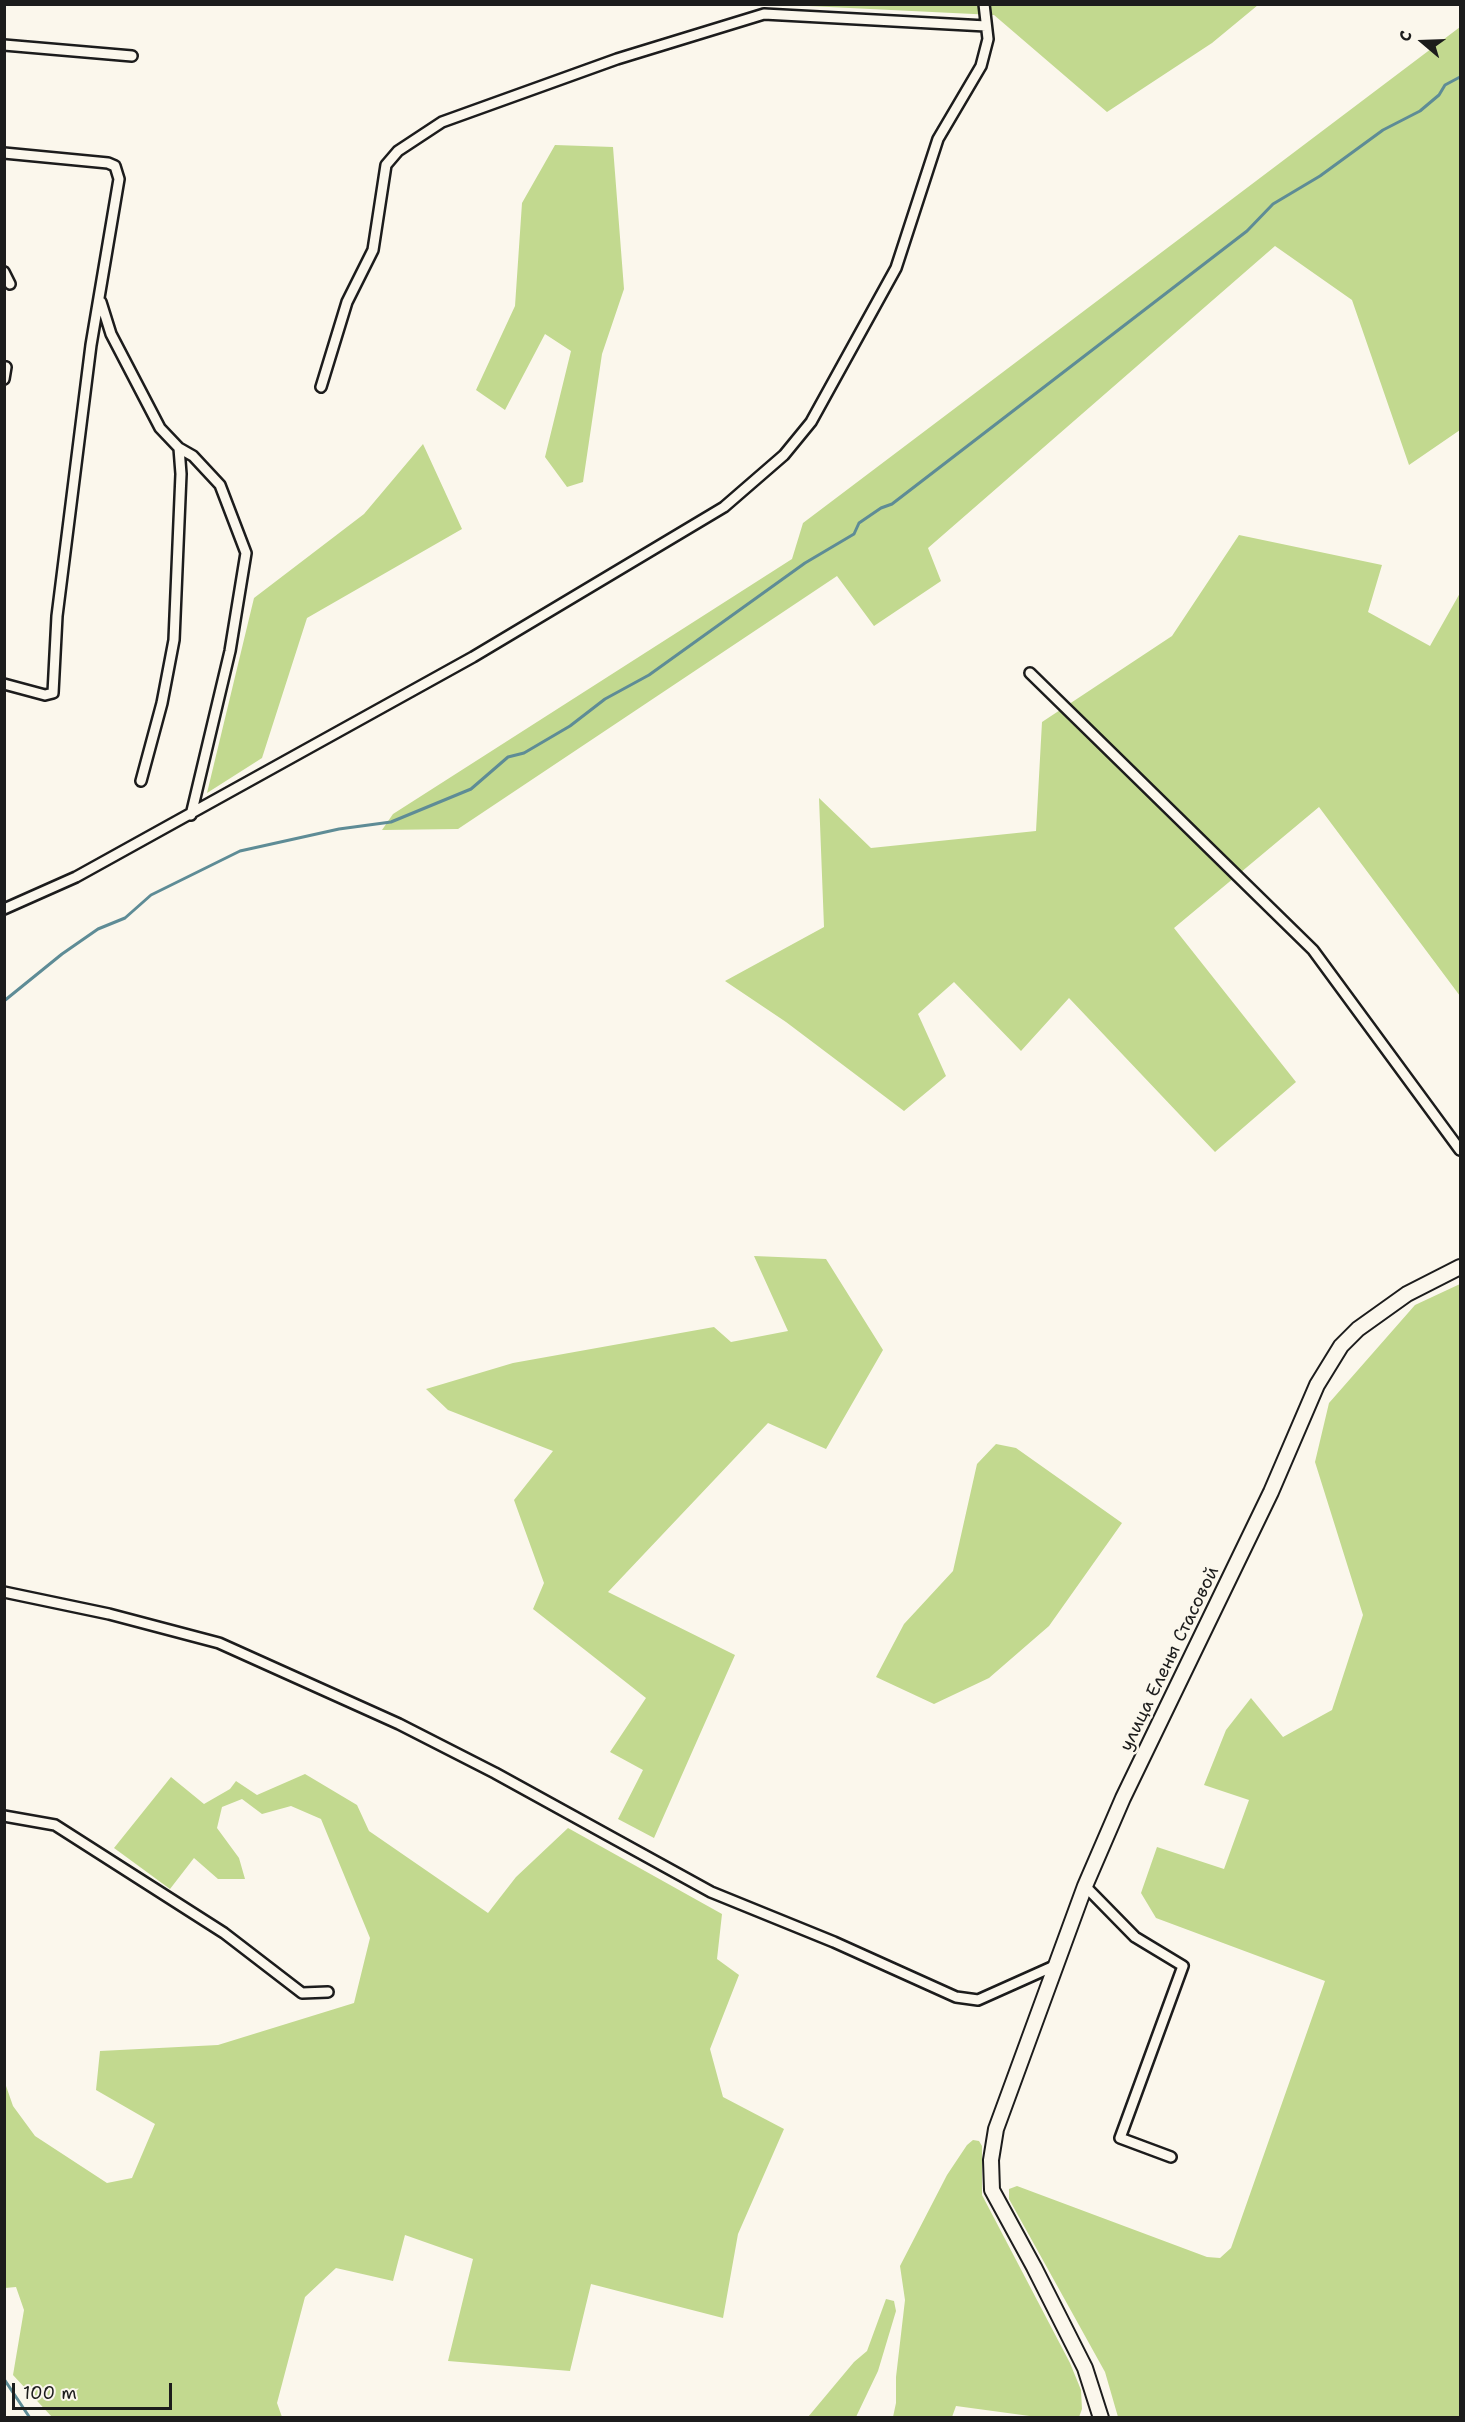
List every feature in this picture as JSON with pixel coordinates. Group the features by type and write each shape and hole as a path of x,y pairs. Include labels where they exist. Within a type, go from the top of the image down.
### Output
{"main road":[{"name":"улица Елены Стасовой","path":"1101,2418 1096,2398 1080,2359 992,2190 991,2160 996,2129 1084,1886 1272,1492 1317,1384 1341,1346 1364,1323 1407,1294 1461,1267"}],"street":[{"path":"4,909 76,877 473,657 724,507 784,455 811,422 896,268 938,139 981,66 988,39 984,4"},
{"path":"321,387 347,302 373,250 386,165 398,151 442,122 617,58 764,14 986,26"},
{"path":"4,45 132,56"},
{"path":"4,153 108,164 115,166 119,179 91,345 57,616 53,693 45,695 4,684"},
{"path":"4,272 10,284"},
{"path":"100,298 111,334 160,428 179,448 193,456 220,485 246,553 230,651 191,815"},
{"path":"4,379 6,367"},
{"path":"141,781 162,703 174,640 175,571 181,474 179,448"},
{"path":"1030,673 1313,950 1461,1150"},
{"path":"4,1592 109,1614 219,1643 399,1724 495,1773 711,1892 834,1942 956,1997 978,2000 1054,1965"},
{"path":"4,1816 55,1825 224,1933 302,1993 328,1992"},
{"path":"1084,1886 1135,1937 1183,1966 1120,2138 1171,2157"}],"green space":[{"path":"788,5 1258,5 1212,43 1107,112 994,15"},
{"path":"1460,27 1460,430 1409,465 1352,300 1275,246 928,548 941,581 874,626 837,576 458,829 382,830 393,814 792,559 803,523"},
{"path":"555,145 613,147 624,289 602,354 583,482 567,487 545,457 571,351 545,334 505,410 476,390 515,306 522,203"},
{"path":"423,444 462,529 307,618 262,758 207,793 254,598 364,514"},
{"path":"1239,535 1382,565 1368,612 1430,646 1460,593 1460,996 1319,807 1174,928 1296,1082 1215,1152 1069,998 1021,1051 954,982 918,1014 946,1076 904,1111 786,1022 725,981 824,927 819,798 871,848 1036,831 1042,722 1172,636"},
{"path":"754,1256 826,1259 883,1350 826,1449 768,1423 608,1592 735,1655 654,1838 618,1819 643,1770 610,1752 646,1698 533,1609 544,1583 514,1500 553,1451 448,1410 426,1389 513,1363 714,1327 731,1342 788,1331"},
{"path":"1460,1284 1460,2417 1118,2417 1105,2372 1009,2199 1009,2189 1017,2186 1207,2257 1220,2258 1231,2248 1325,1981 1156,1918 1141,1893 1157,1847 1224,1869 1249,1800 1204,1785 1226,1730 1251,1698 1283,1737 1332,1710 1363,1615 1315,1462 1329,1403 1415,1305"},
{"path":"996,1444 1016,1448 1122,1523 1049,1626 989,1678 934,1704 876,1677 904,1624 953,1571 977,1464"},
{"path":"305,1774 357,1805 369,1831 488,1913 516,1877 568,1828 722,1914 717,1959 739,1975 710,2049 723,2097 784,2129 738,2234 723,2318 591,2284 570,2371 448,2361 473,2259 405,2235 393,2281 336,2268 305,2297 277,2403 282,2417 52,2417 13,2375 24,2310 16,2287 5,2288 5,2083 13,2106 35,2136 107,2183 132,2178 155,2124 96,2090 100,2051 218,2045 354,2003 370,1938 321,1819 291,1806 262,1814 242,1799 222,1807 217,1828 239,1858 245,1879 218,1879 194,1858 170,1889 114,1848 171,1777 204,1804 230,1789 236,1781 257,1795"},
{"path":"973,2140 979,2141 982,2146 982,2195 1070,2363 1081,2390 1082,2409 1079,2417 1037,2417 956,2406 952,2417 893,2417 905,2300 900,2266 947,2175 967,2145"},
{"path":"886,2299 894,2301 896,2311 878,2371 856,2417 808,2417 854,2362 867,2351"}],"waterway":[{"path":"4,1001 62,954 98,929 125,918 151,895 240,851 339,829 391,822 471,789 508,757 524,753 570,726 605,699 649,675 805,563 854,534 859,523 881,508 892,504 1247,231 1273,204 1320,176 1383,130 1420,111 1439,95 1445,85 1460,77"},
{"path":"4,2379 30,2418"}]}
